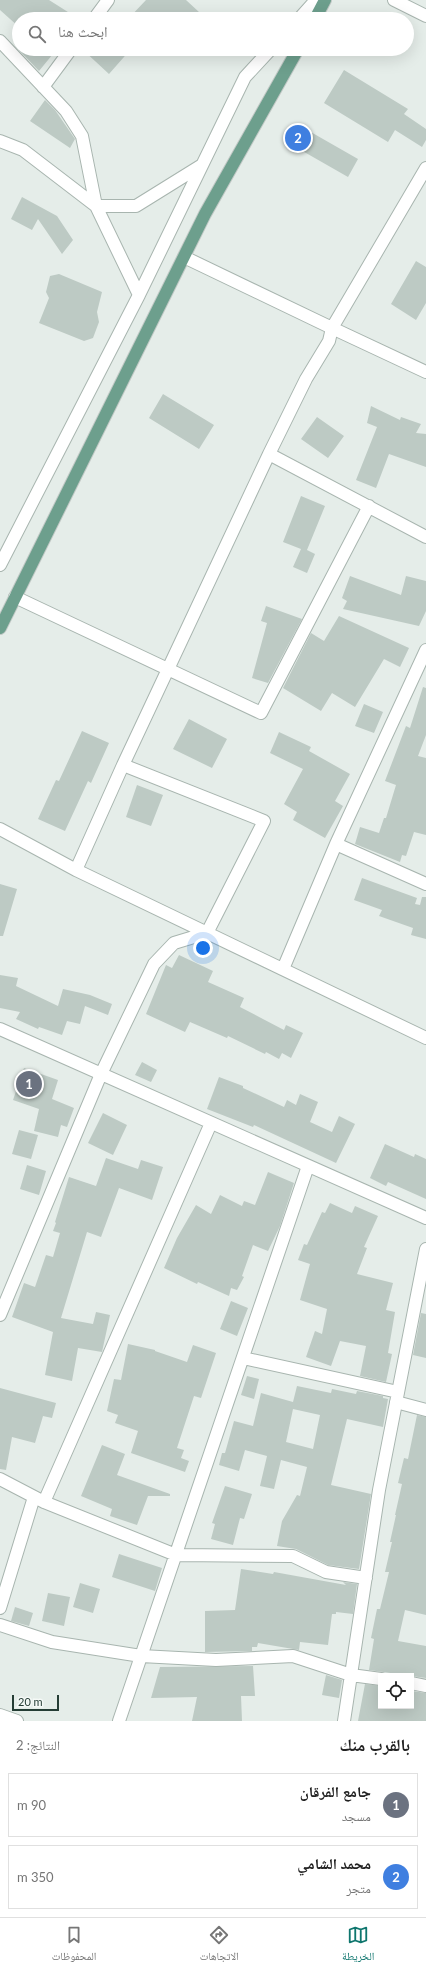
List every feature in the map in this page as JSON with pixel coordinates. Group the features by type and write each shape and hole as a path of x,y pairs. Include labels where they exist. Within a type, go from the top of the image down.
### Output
{"main road":[{"path":"319,12 325,0"},
{"path":"0,628 205,214 294,56"}],"street":[{"path":"99,12 108,0"},
{"path":"305,12 316,0"},
{"path":"394,0 426,16"},
{"path":"0,41 12,54"},
{"path":"14,56 66,111 82,136 96,206 139,295"},
{"path":"43,87 67,56"},
{"path":"0,565 139,295 245,77 264,56"},
{"path":"0,141 23,150 96,206 136,206 202,165"},
{"path":"76,870 123,765 269,454 306,379 329,341 332,328 426,168"},
{"path":"184,257 426,372"},
{"path":"269,454 426,537"},
{"path":"15,597 261,713 369,506"},
{"path":"283,969 336,844 426,650"},
{"path":"0,1315 101,1074 154,964 174,944 207,933 264,821 123,765"},
{"path":"0,829 76,870 426,1038"},
{"path":"336,844 426,884"},
{"path":"1,1031 426,1218"},
{"path":"0,1608 39,1499 211,1123"},
{"path":"119,1721 308,1166"},
{"path":"344,1721 379,1490 426,1249"},
{"path":"243,1358 397,1397 426,1410"},
{"path":"0,1479 39,1499 176,1555 293,1556 326,1572 366,1578"},
{"path":"0,1625 52,1642 141,1656 216,1660 293,1656 351,1675 378,1679"},
{"path":"414,1684 426,1686"},
{"path":"0,1715 17,1721"}],"building":[{"path":"0,0 49,0 68,12 12,12 12,21 0,10"},
{"path":"146,0 186,0 199,12 135,12"},
{"path":"25,56 51,56 39,71"},
{"path":"90,56 125,56 109,74"},
{"path":"344,70 408,109 404,114 426,129 426,140 422,147 395,130 388,142 324,103"},
{"path":"45,100 55,110 75,139 70,148 30,121"},
{"path":"309,131 358,159 348,177 299,149"},
{"path":"22,197 57,216 73,240 62,254 38,219 32,230 11,219"},
{"path":"416,261 426,267 426,303 416,320 391,304"},
{"path":"59,274 102,292 97,312 99,322 93,338 84,341 39,323 49,298 46,292 50,276"},
{"path":"163,394 214,425 199,449 149,418"},
{"path":"371,406 400,420 401,417 421,424 416,433 426,434 426,467 389,454 376,488 356,480 377,427 367,423"},
{"path":"317,417 344,436 328,458 301,439"},
{"path":"301,496 325,506 307,550 315,554 307,573 293,567 301,549 283,542"},
{"path":"350,576 401,595 406,576 426,581 426,611 419,626 343,609 347,601 342,598"},
{"path":"266,606 302,619 268,683 252,678 267,623 261,621"},
{"path":"339,616 409,648 400,667 384,659 355,707 332,693 321,711 283,688 311,633 324,641"},
{"path":"423,687 426,688 426,735 418,756 426,758 426,835 414,832 406,856 402,855 400,862 355,844 360,827 379,833 384,818 386,818 396,785 385,781 406,726 410,728"},
{"path":"364,704 383,712 374,733 355,726"},
{"path":"189,719 227,739 212,768 173,749"},
{"path":"82,731 109,743 91,783 88,781 65,831 38,819 56,780 59,781"},
{"path":"279,732 311,747 309,751 350,774 335,801 343,806 325,838 293,820 297,812 284,804 303,769 270,753"},
{"path":"137,785 163,795 151,826 126,817"},
{"path":"362,878 417,898 415,904 420,905 422,897 426,897 426,939 411,935 413,928 379,916 382,910 354,900"},
{"path":"0,884 17,889 3,936 0,936"},
{"path":"179,955 213,971 208,982 244,998 240,1007 284,1030 286,1025 303,1033 291,1058 282,1053 279,1059 228,1036 227,1038 190,1022 185,1032 146,1014 166,965 172,968"},
{"path":"0,975 18,978 16,986 58,1006 63,989 90,995 112,1004 108,1015 85,1006 80,1024 67,1021 62,1035 39,1027 38,1029 16,1019 20,1012 0,1008"},
{"path":"142,1062 157,1070 151,1082 135,1075"},
{"path":"24,1068 58,1080 52,1099 74,1108 67,1127 61,1125 58,1137 34,1131 39,1109 13,1100"},
{"path":"219,1077 243,1086 243,1088 284,1107 287,1100 296,1105 300,1094 318,1102 310,1122 332,1132 339,1116 355,1124 336,1163 254,1125 253,1127 207,1109"},
{"path":"103,1113 127,1125 113,1155 88,1143"},
{"path":"19,1130 38,1135 31,1159 12,1154"},
{"path":"385,1144 414,1157 415,1154 426,1159 426,1199 388,1182 386,1186 370,1178"},
{"path":"106,1158 138,1169 141,1160 163,1167 152,1200 119,1188 101,1237 87,1232 61,1318 93,1324 96,1312 110,1315 102,1352 78,1348 72,1381 45,1375 53,1332 12,1317 24,1283 35,1287 46,1255 53,1257 60,1233 53,1231 69,1177 96,1186"},
{"path":"27,1165 46,1171 39,1195 20,1189"},
{"path":"268,1172 294,1183 280,1226 268,1251 253,1245 242,1276 244,1277 237,1290 231,1288 229,1296 198,1282 197,1284 164,1268 177,1238 196,1205 211,1214 220,1195 242,1206 244,1201 255,1205"},
{"path":"330,1203 352,1213 355,1206 378,1216 364,1247 367,1248 357,1274 393,1283 386,1310 395,1312 388,1353 392,1354 386,1382 360,1376 366,1346 340,1341 331,1366 306,1357 315,1331 322,1334 327,1309 300,1300 310,1264 298,1260 304,1244 307,1245 322,1212 325,1213"},
{"path":"231,1301 248,1308 237,1336 220,1329"},
{"path":"421,1313 426,1314 426,1358 413,1355"},
{"path":"128,1344 155,1350 187,1362 193,1345 216,1353 201,1398 194,1396 177,1448 184,1450 181,1458 189,1461 185,1472 131,1453 138,1431 115,1423 118,1415 107,1411 114,1379 121,1380"},
{"path":"247,1376 259,1379 254,1399 241,1395"},
{"path":"297,1386 331,1393 332,1389 356,1394 357,1391 383,1396 383,1398 388,1399 383,1427 347,1419 331,1485 371,1494 359,1569 328,1565 296,1549 277,1546 282,1521 297,1495 300,1496 307,1467 281,1460 274,1489 260,1486 267,1456 245,1450 239,1471 219,1465 222,1453 225,1453 234,1421 253,1426 261,1393 293,1402","holes":["293,1409 320,1415 313,1449 286,1442"]},
{"path":"0,1388 56,1403 52,1418 43,1416 35,1443 12,1437 6,1470 0,1469"},
{"path":"417,1415 426,1417 426,1615 405,1610 398,1641 426,1646 426,1678 414,1676 414,1673 390,1673 369,1670 374,1639 371,1638 377,1609 380,1609 389,1572 385,1572 402,1484 398,1483 404,1458 408,1459"},
{"path":"102,1445 125,1454 117,1475 170,1494 170,1496 148,1496 137,1525 110,1516 112,1509 81,1496"},
{"path":"225,1486 252,1494 244,1519 240,1518 233,1545 211,1539 215,1524 212,1523"},
{"path":"119,1554 162,1568 155,1591 112,1577"},
{"path":"241,1569 273,1574 274,1572 346,1585 343,1582 357,1584 353,1614 336,1612 336,1614 332,1614 328,1645 300,1642 299,1650 258,1643 257,1647 252,1647 252,1651 205,1652 205,1611 235,1610"},
{"path":"80,1583 100,1589 93,1613 73,1607"},
{"path":"48,1593 70,1597 64,1626 42,1621"},
{"path":"15,1607 33,1613 29,1626 11,1621"},
{"path":"253,1666 255,1696 241,1696 242,1721 192,1721 197,1697 151,1698 160,1667"},
{"path":"326,1675 342,1680 339,1698 322,1695"},
{"path":"365,1684 378,1686 378,1709 414,1709 414,1691 426,1693 426,1721 358,1721"}],"place":[{"name":"محمد الشامي","path":"298,138"},
{"name":"جامع الفرقان","path":"29,1084"}]}
